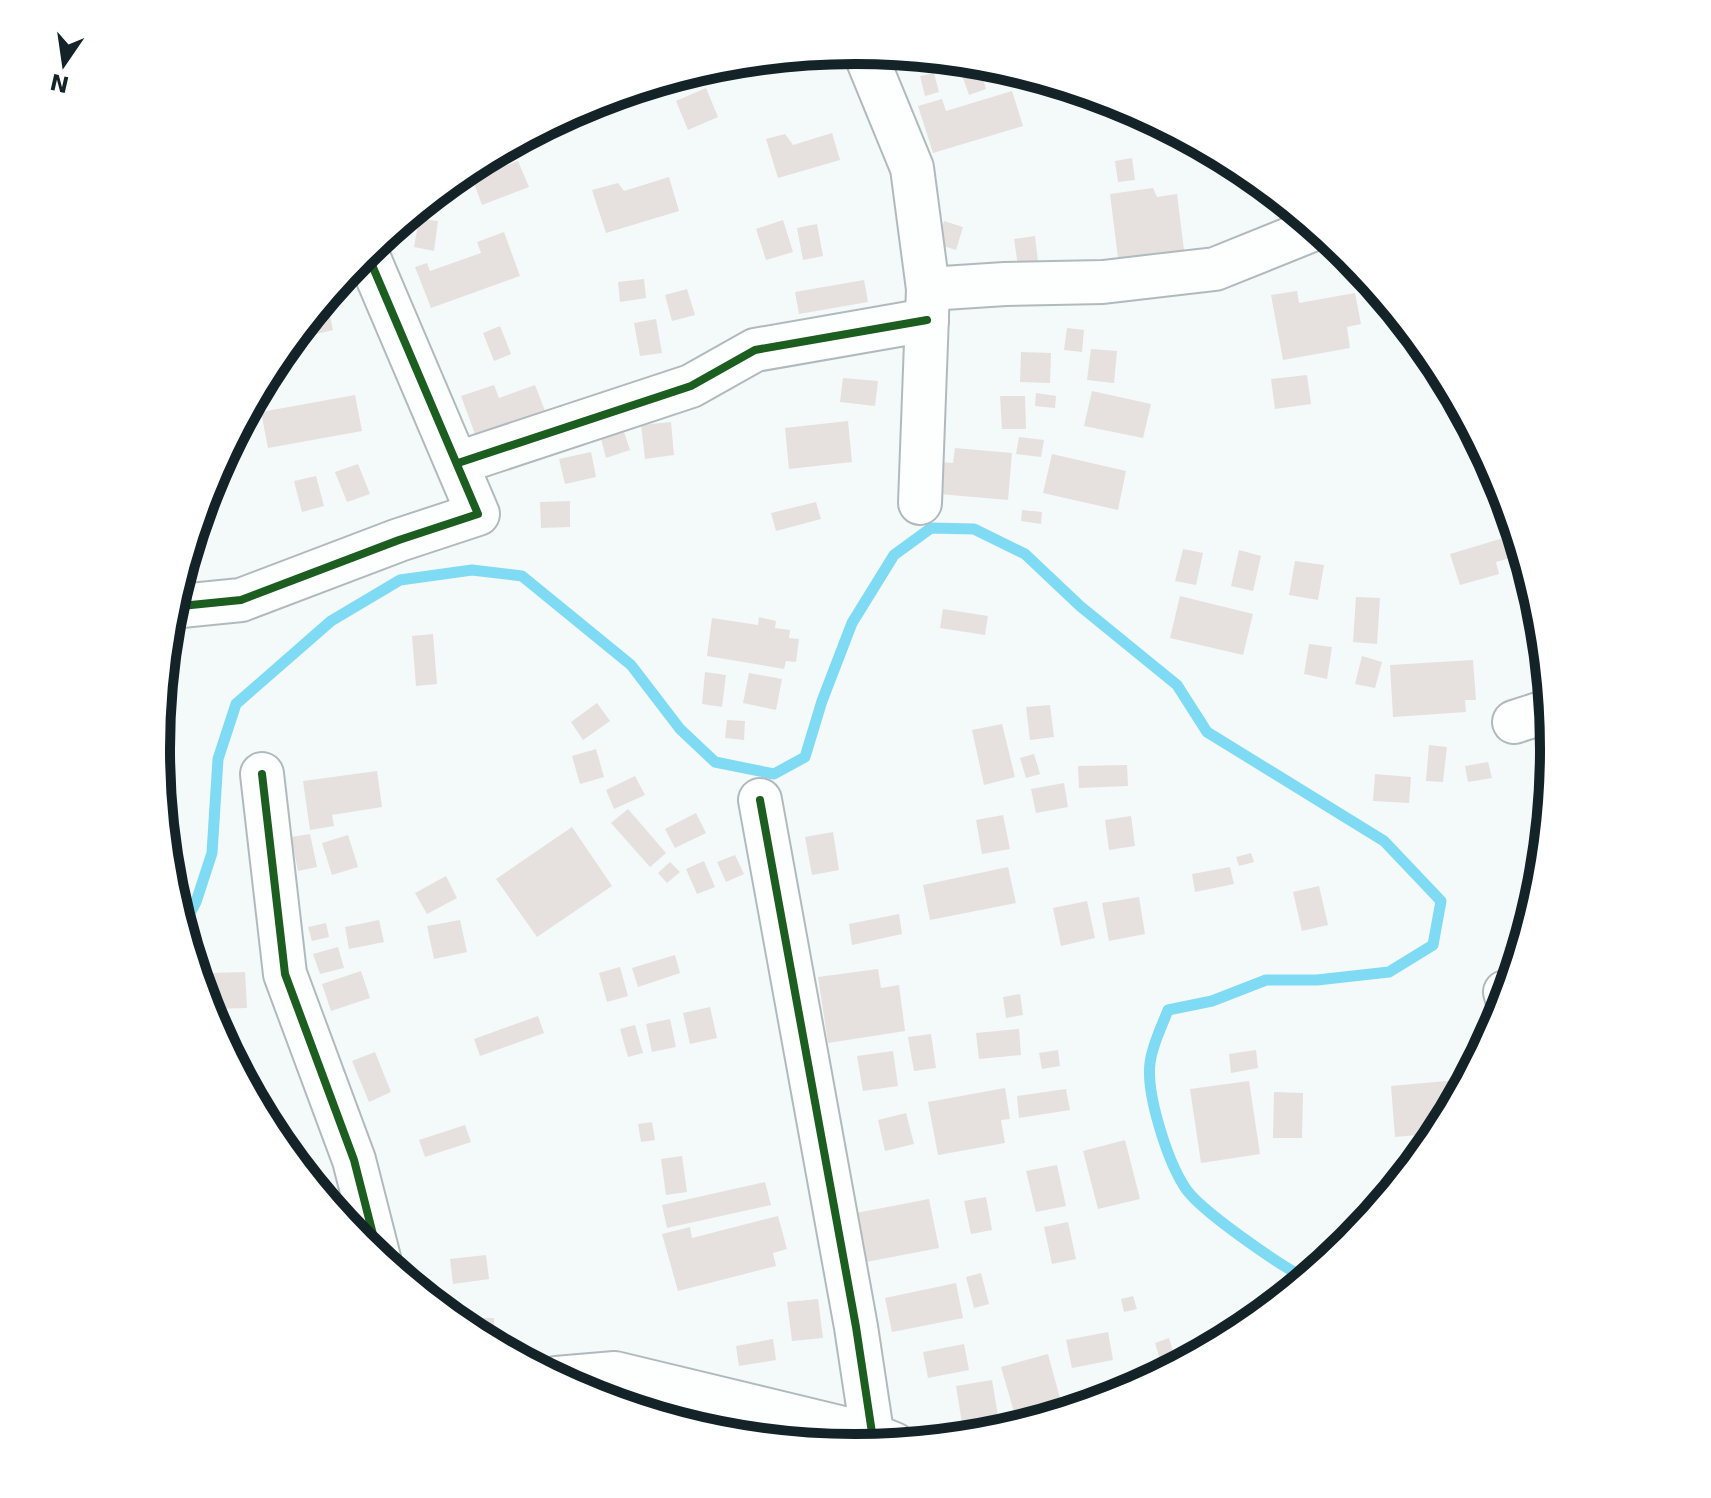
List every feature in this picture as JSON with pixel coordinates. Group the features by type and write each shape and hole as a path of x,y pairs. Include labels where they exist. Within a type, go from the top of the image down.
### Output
{"street":[{"path":"869,64 912,168 927,305 920,503"},
{"path":"458,463 691,386 755,350 1005,284 1103,282 1215,269 1305,233"},
{"path":"186,605 241,600 399,540 478,514 372,264"},
{"path":"262,774 285,974 354,1160 373,1235"},
{"path":"760,800 878,1433"},
{"path":"589,1380 615,1373 849,1434"}],"building":[{"path":"934,73 939,92 925,96 920,76"},
{"path":"962,75 982,76 986,89 969,95"},
{"path":"706,88 718,117 688,130 676,101"},
{"path":"1012,91 1023,126 933,153 918,106 942,99 946,111"},
{"path":"832,133 840,160 778,178 766,139 785,134 793,145"},
{"path":"1132,158 1135,180 1118,182 1115,161"},
{"path":"518,161 529,187 482,205 473,181"},
{"path":"669,177 679,211 606,233 592,190 618,183 624,191"},
{"path":"1153,188 1157,197 1177,194 1184,250 1118,258 1110,194"},
{"path":"422,219 438,221 434,251 414,247 418,222"},
{"path":"783,220 793,252 766,260 756,229"},
{"path":"944,221 963,227 956,250 937,244"},
{"path":"817,224 823,256 803,260 797,228"},
{"path":"504,232 520,276 431,308 415,267 427,263 430,271 481,253 477,242"},
{"path":"1035,236 1039,270 1019,273 1014,239"},
{"path":"644,279 646,298 620,302 618,282"},
{"path":"864,280 868,302 799,314 795,292"},
{"path":"687,289 695,315 672,321 665,295"},
{"path":"1297,291 1299,303 1355,293 1361,324 1347,327 1350,348 1283,360 1271,295"},
{"path":"329,311 333,330 309,336"},
{"path":"656,319 662,353 640,356 634,323"},
{"path":"500,326 511,354 494,361 483,333"},
{"path":"1067,328 1084,330 1082,352 1064,350"},
{"path":"1091,349 1117,351 1114,383 1087,380"},
{"path":"1021,352 1051,353 1050,383 1020,382"},
{"path":"1307,375 1311,404 1275,409 1271,379"},
{"path":"843,378 878,381 875,406 840,402"},
{"path":"494,385 499,398 535,385 547,416 478,442 461,396"},
{"path":"1092,391 1151,404 1143,438 1084,426"},
{"path":"1036,393 1056,396 1055,408 1035,406"},
{"path":"355,395 362,431 268,448 261,412"},
{"path":"1000,396 1025,396 1026,429 1002,429"},
{"path":"848,421 852,462 789,469 785,428"},
{"path":"671,422 674,455 645,459 641,425"},
{"path":"624,432 630,450 606,458 601,439"},
{"path":"1019,437 1044,440 1041,457 1016,454"},
{"path":"955,448 1012,453 1008,500 939,494 942,462 953,463"},
{"path":"591,452 596,477 565,484 559,459"},
{"path":"1052,454 1126,471 1118,510 1043,493"},
{"path":"358,464 370,494 347,502 335,472"},
{"path":"316,476 324,506 302,512 294,481"},
{"path":"570,501 570,527 541,528 540,502"},
{"path":"816,502 821,519 776,531 771,513"},
{"path":"1022,510 1042,512 1041,524 1021,521"},
{"path":"1506,537 1512,557 1496,562 1499,574 1460,585 1450,554"},
{"path":"1183,549 1203,553 1196,585 1175,581"},
{"path":"1239,550 1261,556 1253,591 1231,586"},
{"path":"1295,561 1324,565 1318,600 1289,595"},
{"path":"1180,596 1253,614 1243,655 1170,638"},
{"path":"1356,597 1380,598 1377,644 1353,642"},
{"path":"943,609 988,616 985,635 940,628"},
{"path":"759,617 776,621 775,628 790,630 789,638 799,639 796,662 786,661 784,669 707,656 712,618 758,625"},
{"path":"433,634 437,684 416,686 412,636"},
{"path":"1309,644 1332,647 1327,679 1304,674"},
{"path":"1362,656 1382,662 1375,688 1355,684"},
{"path":"1473,660 1476,700 1465,700 1466,712 1393,717 1390,665"},
{"path":"705,672 726,675 722,707 702,704"},
{"path":"749,673 782,679 776,710 743,703"},
{"path":"597,703 610,721 583,740 571,722"},
{"path":"1050,705 1054,737 1030,740 1026,707"},
{"path":"727,720 745,721 744,740 725,738"},
{"path":"1002,724 1015,777 984,785 972,730"},
{"path":"1429,745 1447,747 1443,782 1426,781"},
{"path":"596,749 604,777 580,784 572,756"},
{"path":"1034,754 1040,774 1026,778 1020,758"},
{"path":"1488,762 1492,778 1468,782 1465,766"},
{"path":"1127,765 1128,786 1079,788 1078,766"},
{"path":"377,771 382,807 332,815 334,826 310,830 303,781"},
{"path":"1375,774 1411,777 1409,803 1373,801"},
{"path":"635,776 645,795 614,809 606,790"},
{"path":"1064,783 1068,807 1036,813 1031,789"},
{"path":"628,809 666,853 650,867 611,823"},
{"path":"696,813 706,833 675,848 665,829"},
{"path":"1003,815 1010,849 982,854 976,820"},
{"path":"1131,816 1135,846 1109,850 1105,820"},
{"path":"572,827 612,886 537,937 496,879"},
{"path":"833,832 839,870 812,875 805,837"},
{"path":"310,834 317,867 298,871 291,837"},
{"path":"348,835 358,867 332,875 322,843"},
{"path":"1251,853 1254,862 1239,866 1236,857"},
{"path":"735,855 744,874 726,882 717,862"},
{"path":"704,861 715,887 697,894 686,869"},
{"path":"670,862 680,872 667,883 658,873"},
{"path":"1008,867 1016,903 930,920 923,885"},
{"path":"1230,867 1234,884 1195,892 1192,874"},
{"path":"446,876 457,898 427,914 415,893"},
{"path":"1319,886 1328,925 1302,931 1293,892"},
{"path":"1139,897 1145,934 1109,941 1102,903"},
{"path":"1087,901 1095,938 1061,946 1053,908"},
{"path":"899,914 902,934 852,945 849,924"},
{"path":"379,920 384,942 349,949 345,927"},
{"path":"460,920 467,952 434,959 427,926"},
{"path":"326,923 329,937 312,941 308,927"},
{"path":"1511,945 1507,957 1504,947"},
{"path":"338,947 344,968 320,974 313,954"},
{"path":"675,955 680,973 638,987 632,968"},
{"path":"620,967 628,996 607,1002 599,973"},
{"path":"878,969 881,988 899,985 905,1031 828,1043 818,977"},
{"path":"361,971 370,998 331,1011 322,984"},
{"path":"245,972 247,1008 222,1009 213,986 213,973"},
{"path":"1020,994 1023,1015 1006,1018 1003,997"},
{"path":"710,1007 717,1038 690,1044 683,1013"},
{"path":"538,1016 544,1033 480,1056 474,1039"},
{"path":"670,1019 676,1047 652,1052 646,1024"},
{"path":"635,1025 643,1053 628,1057 620,1029"},
{"path":"1019,1029 1021,1055 979,1059 976,1033"},
{"path":"931,1034 936,1068 914,1071 908,1037"},
{"path":"1058,1050 1060,1066 1042,1069 1039,1053"},
{"path":"1256,1050 1258,1068 1231,1073 1229,1054"},
{"path":"893,1051 898,1086 863,1091 857,1056"},
{"path":"375,1052 391,1092 369,1102 352,1061"},
{"path":"1455,1080 1422,1135 1395,1137 1391,1086"},
{"path":"1249,1081 1260,1154 1201,1163 1190,1089"},
{"path":"1005,1088 1010,1119 1001,1120 1005,1143 938,1155 928,1102"},
{"path":"1066,1089 1070,1110 1019,1118 1017,1096"},
{"path":"1274,1092 1303,1093 1302,1138 1273,1138"},
{"path":"906,1113 914,1144 885,1151 878,1120"},
{"path":"652,1122 655,1140 641,1142 638,1124"},
{"path":"465,1125 471,1142 425,1157 419,1140"},
{"path":"1125,1140 1140,1199 1098,1209 1083,1151"},
{"path":"682,1156 687,1192 666,1195 661,1159"},
{"path":"1057,1165 1066,1206 1036,1212 1026,1171"},
{"path":"765,1182 771,1205 667,1228 662,1205"},
{"path":"986,1197 992,1230 971,1234 964,1201"},
{"path":"929,1199 939,1248 861,1263 851,1214"},
{"path":"778,1216 787,1249 773,1253 776,1266 678,1291 662,1234 690,1227 692,1238"},
{"path":"1068,1222 1076,1259 1052,1264 1044,1227"},
{"path":"486,1255 489,1279 453,1284 450,1259"},
{"path":"981,1273 989,1304 974,1308 966,1277"},
{"path":"956,1283 963,1318 892,1332 885,1298"},
{"path":"1133,1296 1137,1309 1124,1312 1121,1299"},
{"path":"818,1299 823,1338 792,1341 787,1302"},
{"path":"474,1318 494,1318 494,1330"},
{"path":"1108,1332 1113,1360 1072,1368 1066,1340"},
{"path":"1169,1338 1174,1355 1161,1362 1155,1343"},
{"path":"773,1339 776,1360 739,1366 736,1346"},
{"path":"964,1344 969,1370 928,1378 923,1352"},
{"path":"1048,1354 1061,1402 1015,1415 1001,1367"},
{"path":"992,1380 998,1419 962,1425 956,1386"}],"waterway":[{"path":"191,912 212,853 218,759 236,704 331,621 400,580 472,570 522,576 631,665 680,729 715,762 774,774 805,757 822,701 852,623 894,555 931,528 974,529 1025,554 1080,606 1177,685 1207,732 1384,841 1441,901 1433,945 1389,972 1317,980 1266,980 1212,1001 1168,1010 1155,1043 1150,1063 1151,1092 1165,1143 1184,1186 1222,1222 1297,1273"}],"cycle path":[{"path":"186,605 241,600 399,540 478,514 372,264"},
{"path":"458,463 691,386 755,350 927,320"},
{"path":"262,774 285,974 354,1160 373,1235"},
{"path":"760,800 856,1327 872,1434"}]}
